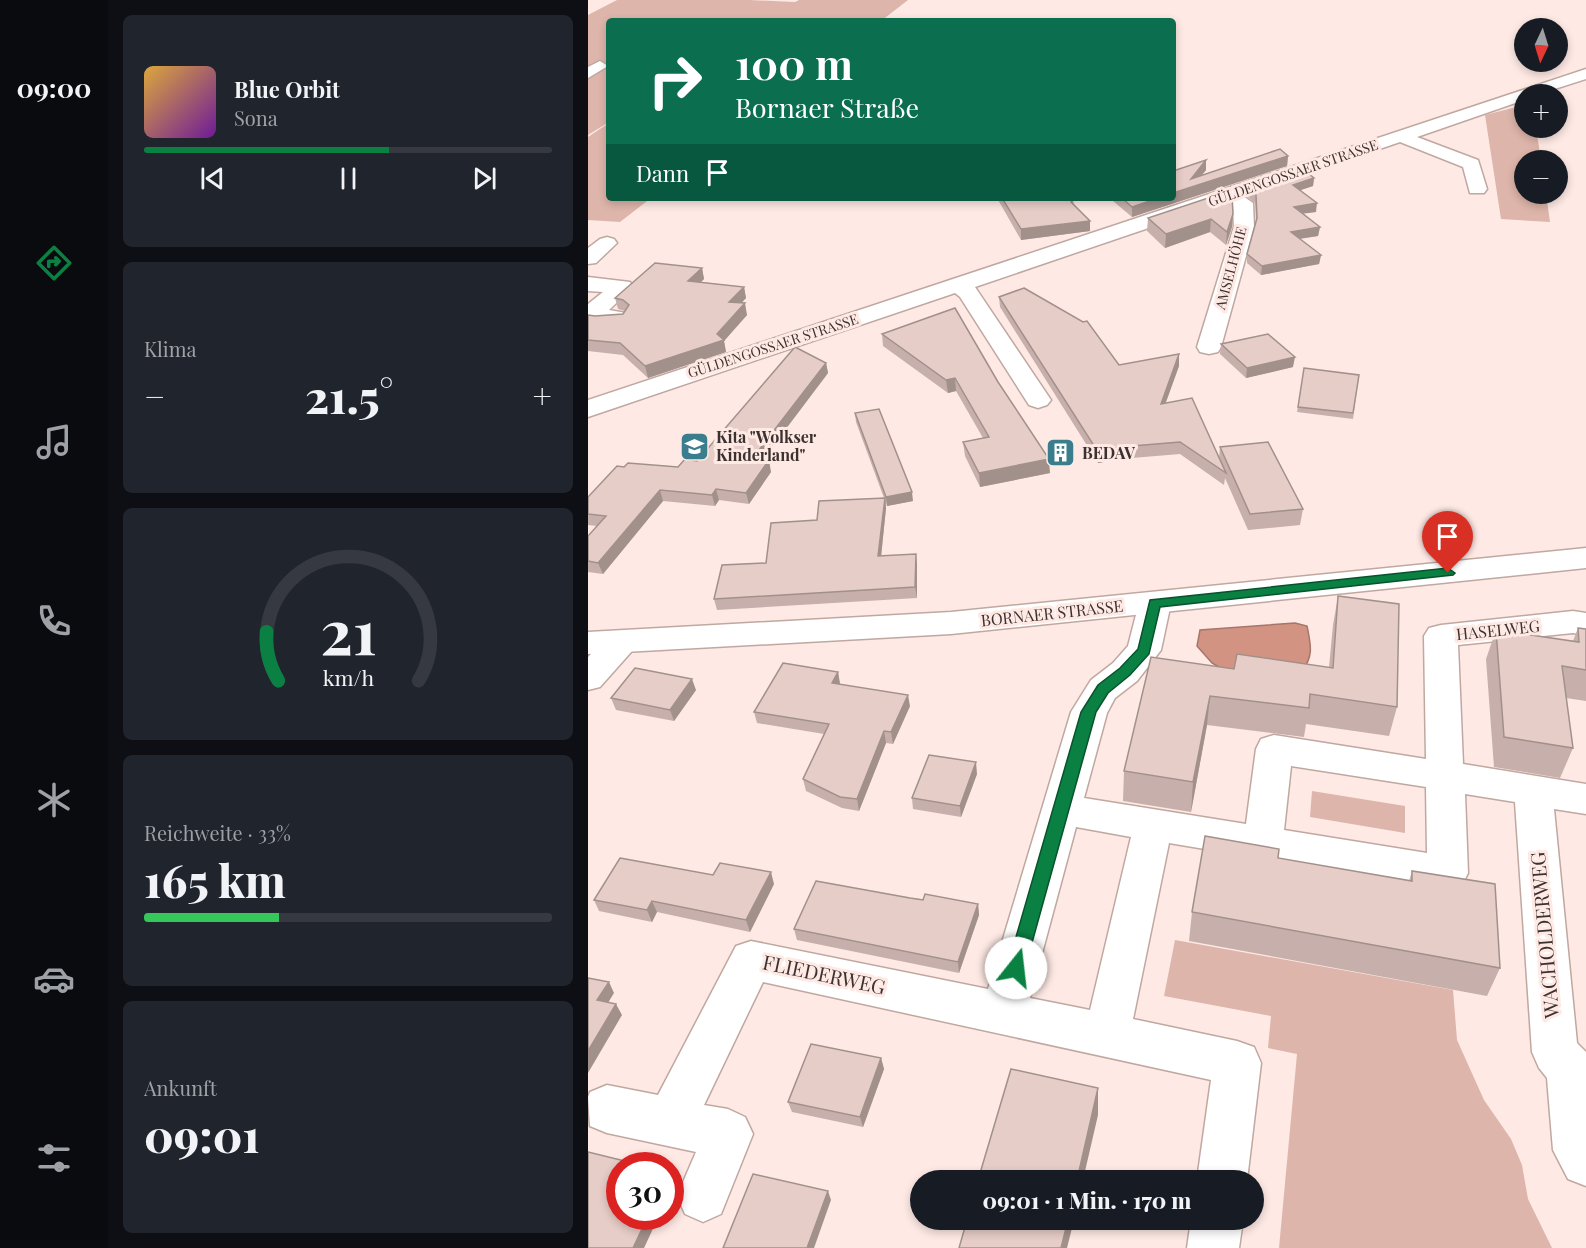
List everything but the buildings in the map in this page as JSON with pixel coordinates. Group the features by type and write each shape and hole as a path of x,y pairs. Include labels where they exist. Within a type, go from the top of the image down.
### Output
{"street":[{"name":"GÜLDENGOSSAER STRASSE","path":"1556,84 1586,74"},
{"name":"GÜLDENGOSSAER STRASSE","path":"588,409 1514,98"},
{"path":"1400,136 1472,164 1477,189"},
{"name":"AMSELHÖHE","path":"1209,347 1244,227 1243,203 1228,196"},
{"path":"588,258 607,243"},
{"path":"588,284 622,287 589,315"},
{"path":"959,285 969,293 1038,400"},
{"path":"589,315 618,318"},
{"name":"BORNAER STRASSE","path":"588,643 951,623 1586,558"},
{"path":"1003,1013 1089,712 1103,689 1125,672 1144,650 1155,603"},
{"name":"HASELWEG","path":"1445,776 1440,636 1573,622 1586,624"},
{"path":"588,678 623,642"},
{"path":"1263,843 1274,749 1586,799"},
{"path":"1061,809 1448,873 1445,776"},
{"name":"WACHOLDERWEG","path":"1533,790 1555,1052 1570,1069 1578,1150 1586,1161"},
{"path":"1107,1035 1153,825"},
{"name":"FLIEDERWEG","path":"671,1121 751,960 1237,1063 1223,1170"},
{"path":"608,1109 728,1134 703,1196"}],"shaded area":[{"path":"617,0 795,2 799,0 908,0 885,18 606,18 606,124 588,135 588,15"},
{"path":"1514,108 1514,138 1538,138 1539,150 1514,150 1514,204 1547,204 1550,222 1501,219 1485,115"},
{"path":"606,125 606,201 647,201 620,222 588,220 588,137"},
{"path":"1295,623 1307,626 1310,639 1310,656 1301,672 1222,669 1212,663 1197,646 1200,630"},
{"path":"1312,791 1405,806 1405,833 1310,817"},
{"path":"1175,940 1453,990 1457,1040 1484,1100 1511,1139 1522,1165 1528,1199 1552,1248 1279,1248 1297,1054 1268,1048 1271,1016 1164,996"}],"place":[{"name":"Kita \"Wolkser Kinderland\"","path":"695,446"},
{"name":"BEDAV","path":"1061,453"}],"route":[{"path":"1016,968 1089,712 1103,689 1125,672 1144,650 1155,603 1448,573"}]}
